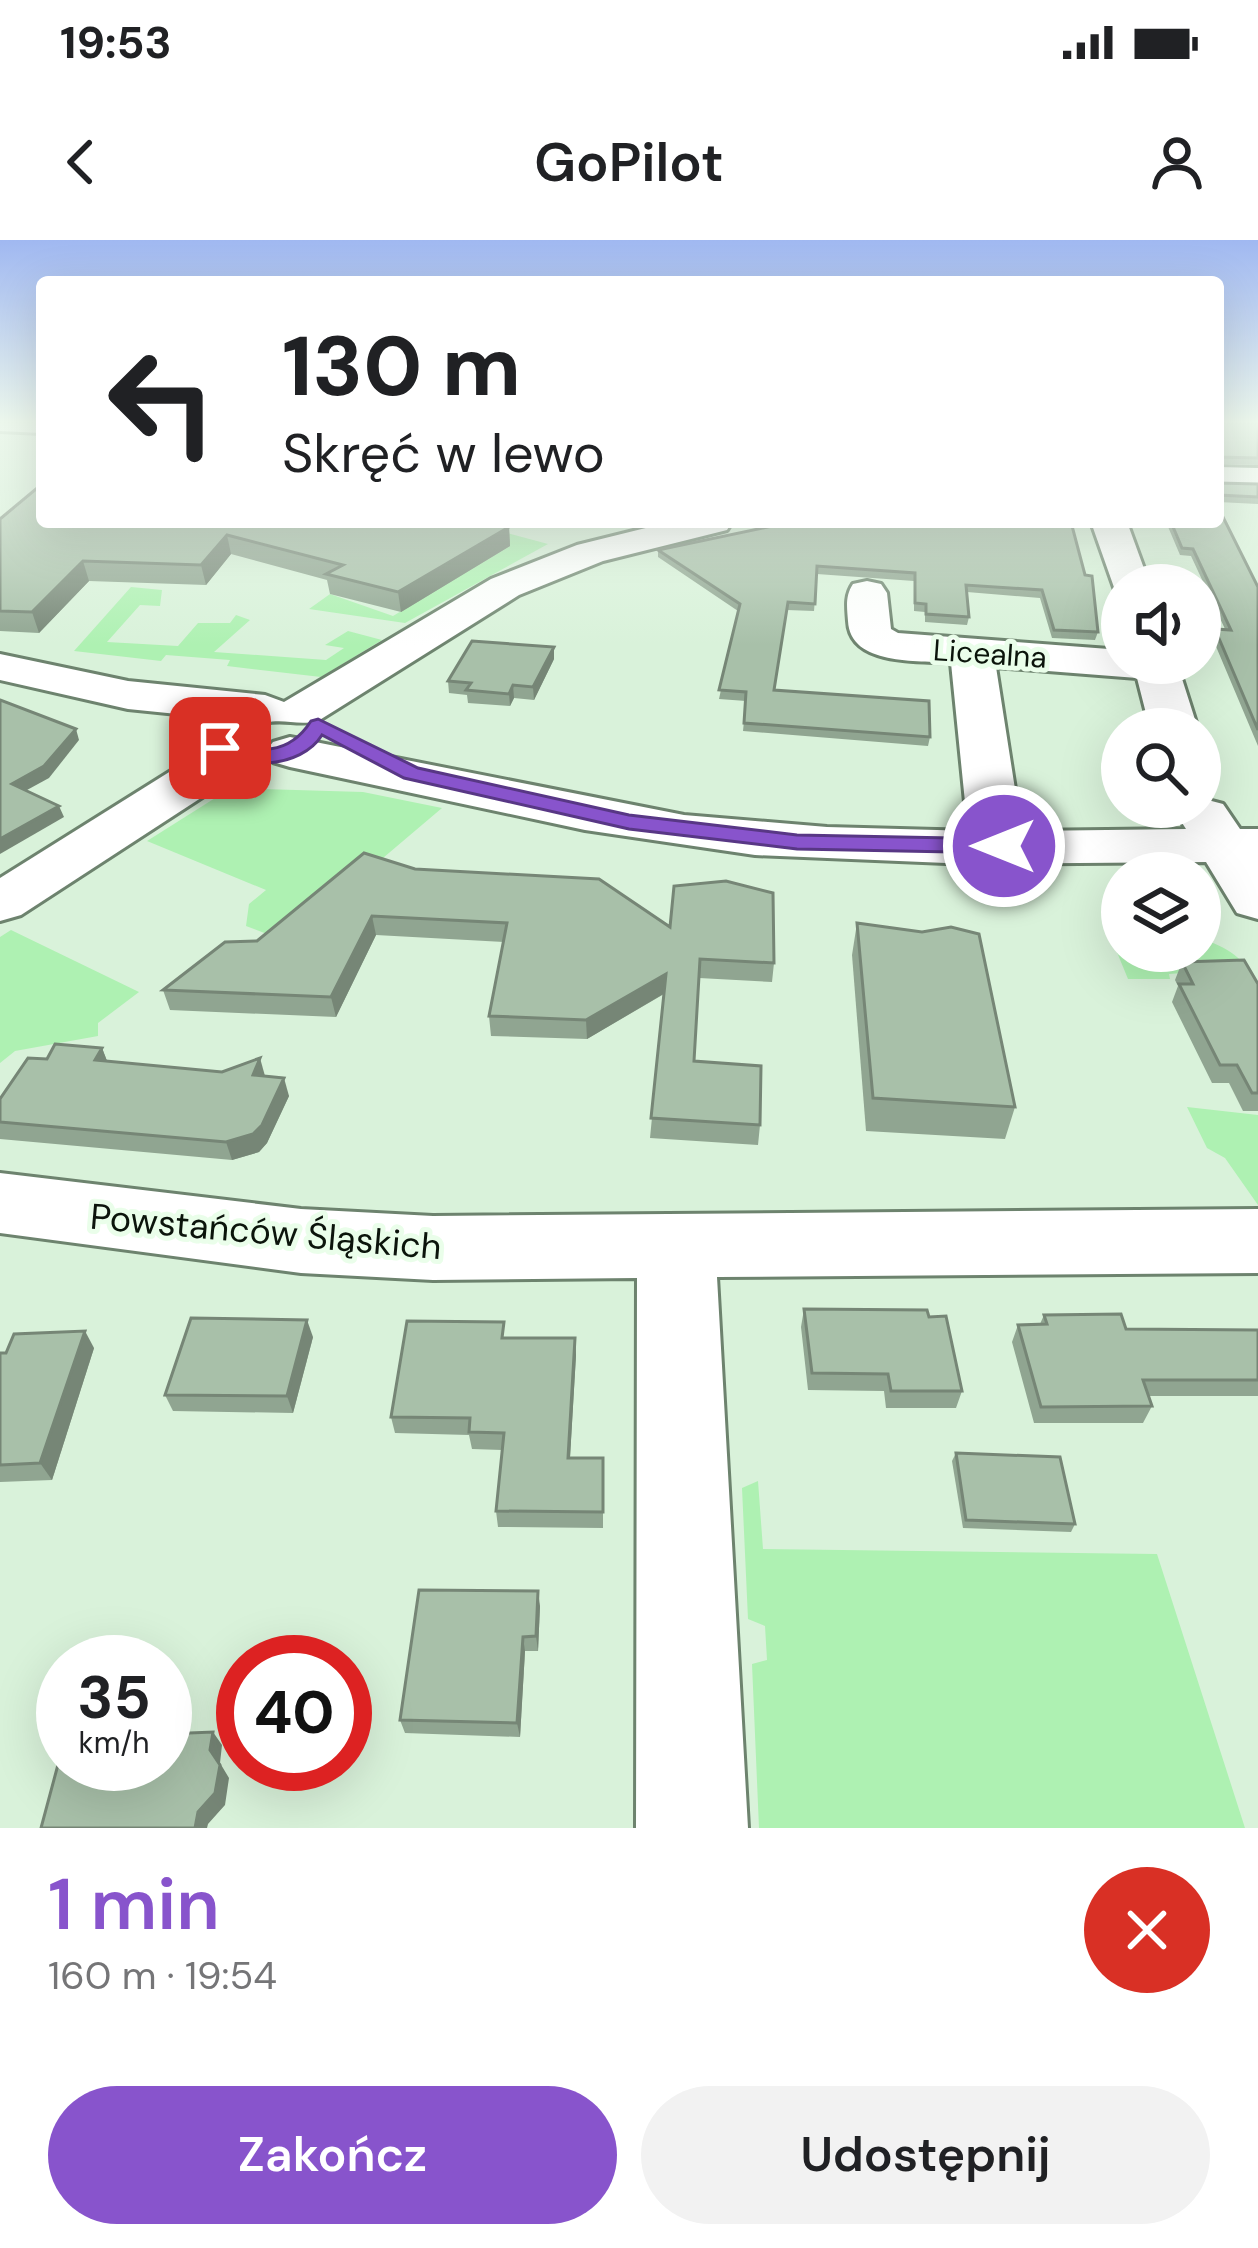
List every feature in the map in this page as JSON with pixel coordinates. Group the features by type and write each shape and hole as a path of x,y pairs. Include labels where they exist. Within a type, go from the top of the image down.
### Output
{"street":[{"path":"128,695 183,717 224,747 250,758 293,724 485,598 590,553 690,528"},
{"path":"1111,528 1123,564"},
{"path":"546,538 590,553"},
{"name":"Licealna","path":"867,593 870,635 889,645 1101,661"},
{"path":"972,653 991,802 1004,846"},
{"path":"0,667 293,724 412,773 562,809 685,831 821,843 1004,846 1227,832 1258,901"},
{"path":"0,903 224,747"},
{"name":"Powstańców Śląskich","path":"0,1203 323,1242 452,1249 1258,1241"},
{"path":"676,1247 692,1828"}],"green space":[{"path":"477,528 548,544 405,623 309,609 330,594 393,616 510,546"},
{"path":"131,587 162,590 160,606 140,605 107,642 178,646 198,623 230,623 236,615 250,620 214,652 326,660 344,648 325,645 348,631 382,640 321,677 227,666 230,660 166,655 161,661 74,651"},
{"path":"231,788 363,792 442,808 285,941 246,926 249,904 266,890 147,841"},
{"path":"11,930 139,992 98,1023 98,1036 15,1051 0,1063 0,937"},
{"path":"1221,947 1241,960 1258,985 1221,969"},
{"path":"1125,972 1182,973 1169,974 1170,979 1128,979"},
{"path":"1187,1107 1258,1115 1258,1205 1225,1158 1207,1148"},
{"path":"758,1481 763,1549 1157,1554 1245,1828 759,1828 752,1664 767,1660 765,1626 748,1619 742,1488"}],"building":[{"path":"26,497 36,497 36,528 507,528 398,592 326,574 343,565 227,535 201,565 83,561 32,612 0,611 0,519"},
{"path":"1224,519 1258,587 1258,730 1221,643 1221,629 1231,630 1221,609 1221,564 1200,564 1193,549 1182,548 1174,528 1224,528"},
{"path":"762,528 1073,528 1085,575 1092,576 1098,632 1054,630 1042,590 966,585 969,617 926,614 926,604 915,603 915,573 817,566 815,604 788,602 774,690 929,701 930,737 744,723 746,692 719,690 740,604 658,550"},
{"path":"472,641 554,647 533,687 513,685 509,694 466,690 471,683 448,681"},
{"path":"0,700 76,729 44,766 12,784 59,806 0,839"},
{"path":"364,853 415,869 599,879 670,927 674,886 726,881 773,893 774,963 700,959 694,1061 761,1066 760,1125 651,1118 666,974 586,1020 489,1016 507,923 372,916 331,997 163,990 225,942 257,941"},
{"path":"857,923 922,932 951,927 979,934 1015,1107 873,1098"},
{"path":"1244,960 1258,984 1258,1093 1252,1093 1237,1065 1220,1065 1179,984 1193,984 1187,972 1221,972 1221,961"},
{"path":"55,1044 102,1048 95,1060 222,1072 260,1058 253,1075 284,1078 262,1125 253,1134 226,1142 0,1122 0,1099 28,1058 47,1059"},
{"path":"804,1309 927,1310 929,1317 946,1316 962,1391 891,1391 888,1374 812,1373"},
{"path":"1121,1314 1126,1329 1258,1330 1258,1380 1143,1380 1152,1406 1041,1407 1018,1325 1047,1324 1044,1315"},
{"path":"191,1318 307,1320 287,1396 165,1395"},
{"path":"407,1321 504,1322 502,1338 575,1338 568,1458 603,1458 603,1512 496,1511 504,1433 469,1432 470,1418 391,1417"},
{"path":"85,1331 40,1463 0,1465 0,1353 6,1353 14,1334"},
{"path":"956,1453 1060,1457 1075,1524 966,1520"},
{"path":"419,1590 538,1591 536,1636 523,1637 517,1723 400,1720"},
{"path":"213,1732 210,1750 216,1759 215,1793 198,1812 195,1828 41,1828 51,1791 192,1791 192,1733"}],"route":[{"path":"220,748 250,758 270,757 306,745 318,725 412,773 629,822 797,842 1004,846"}]}
